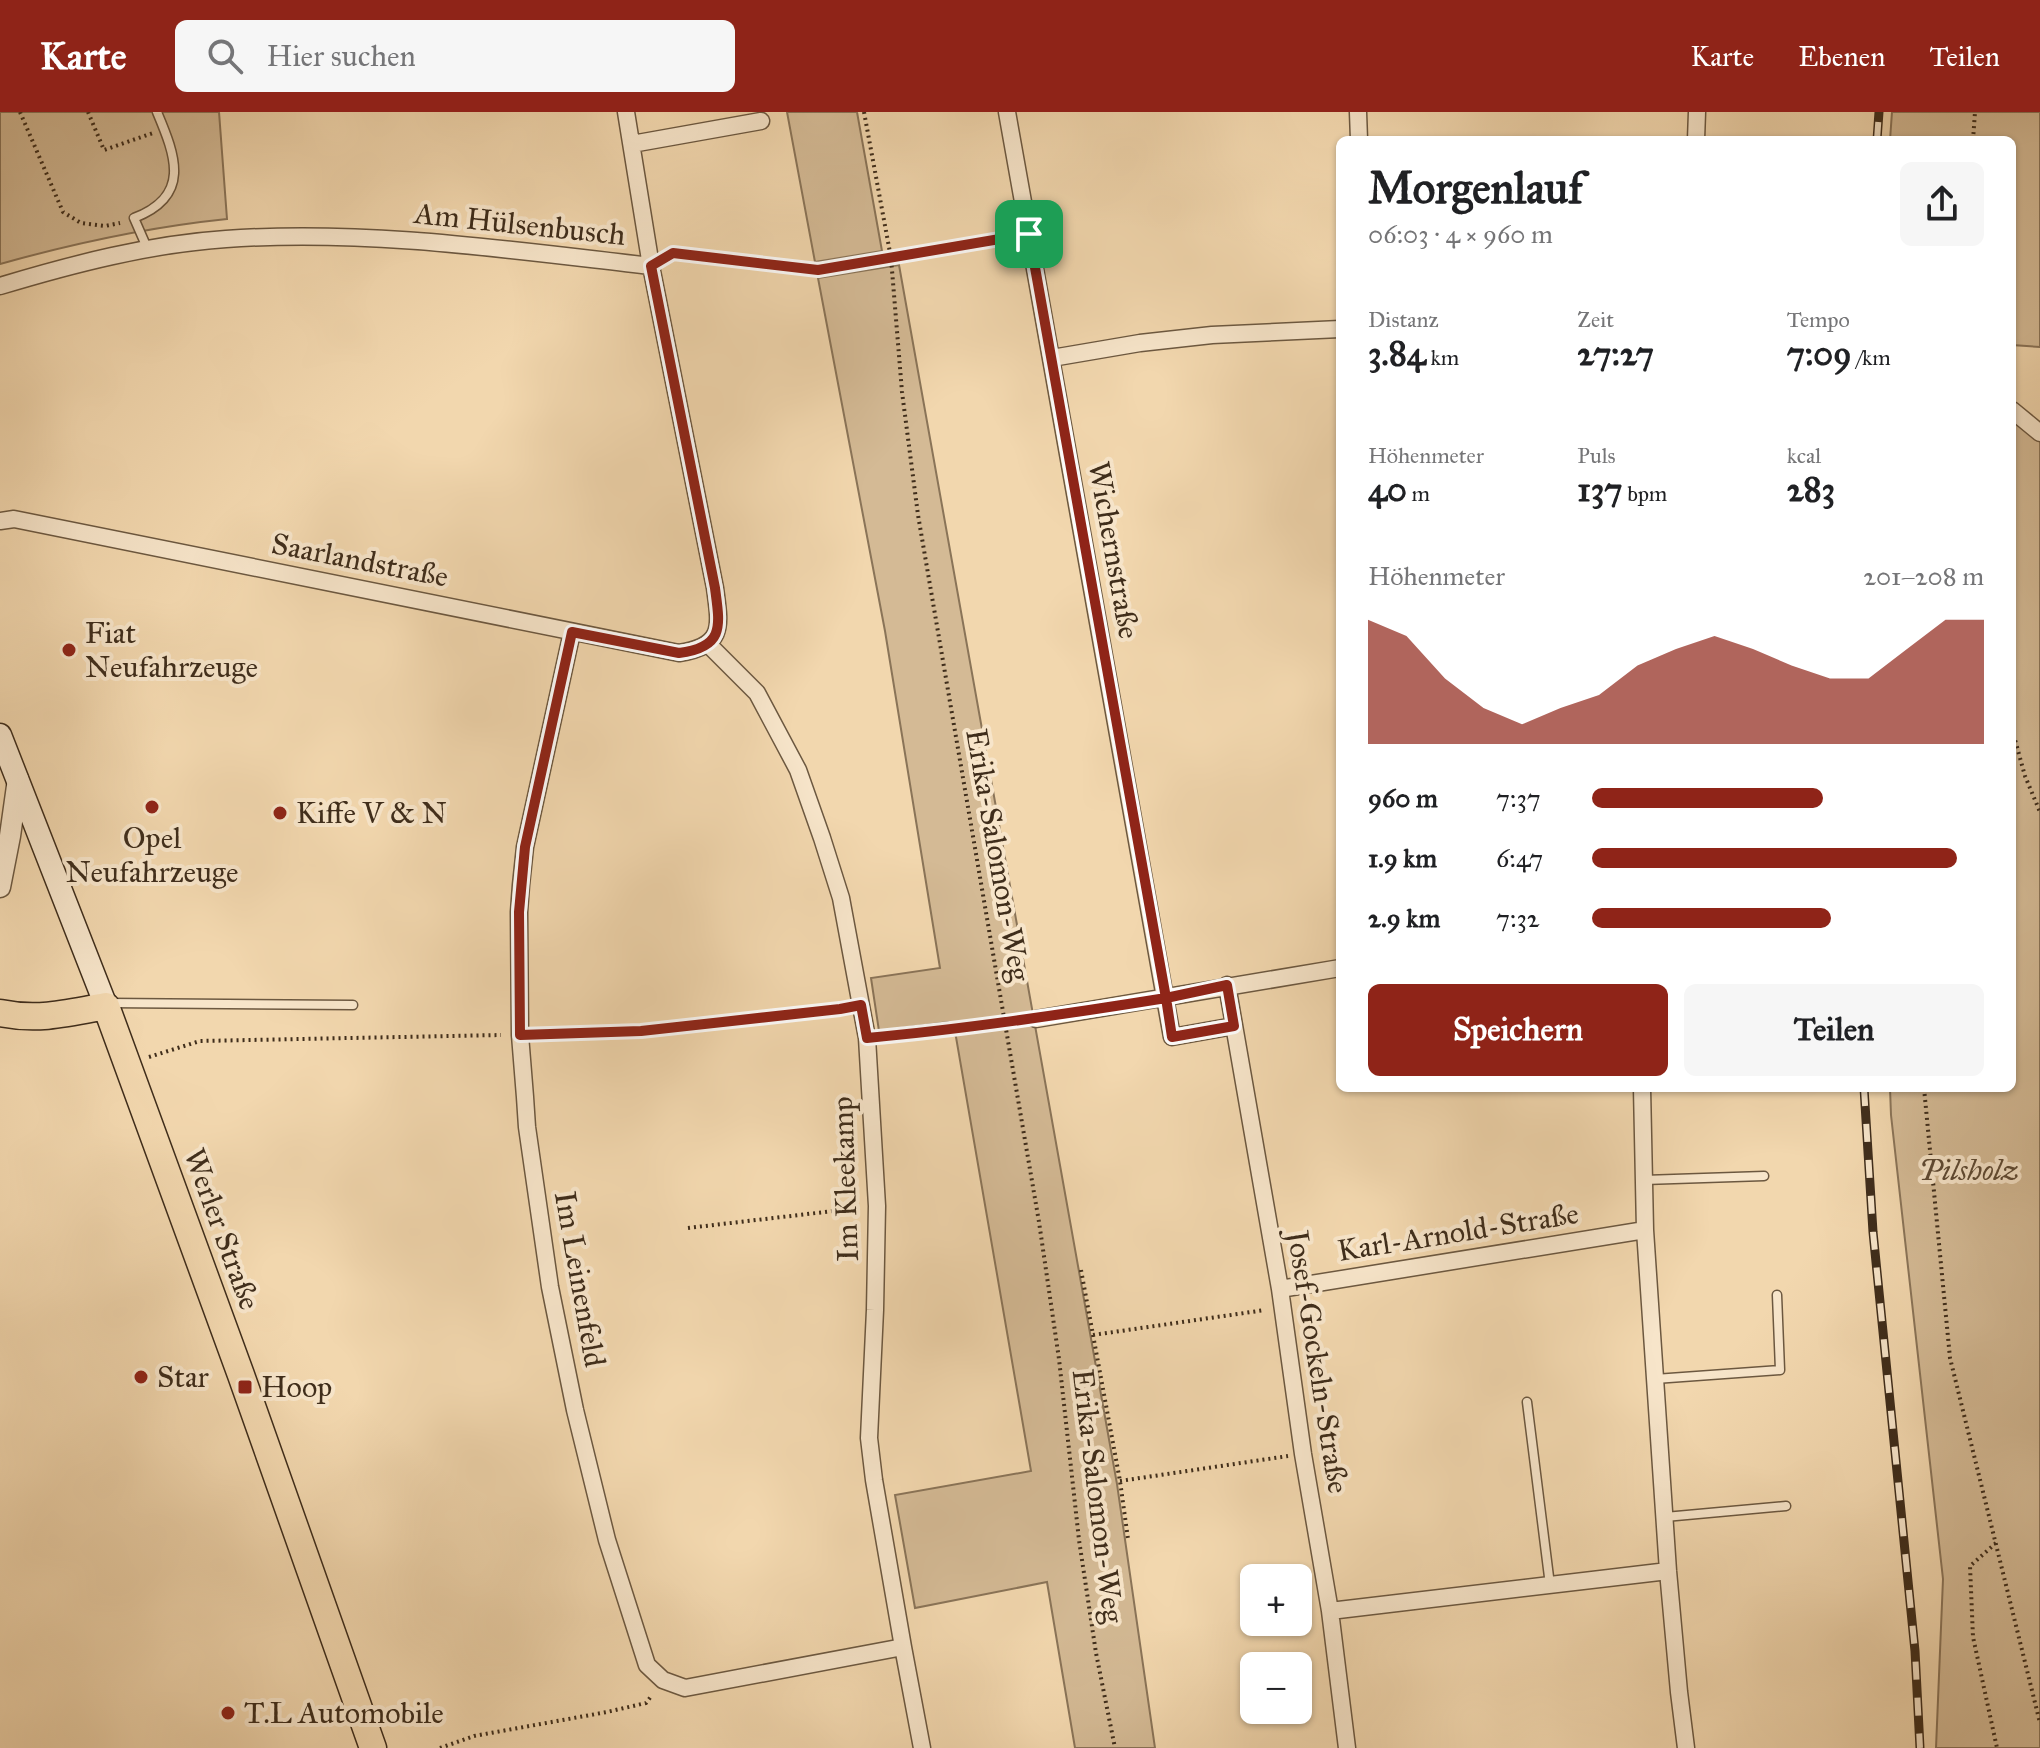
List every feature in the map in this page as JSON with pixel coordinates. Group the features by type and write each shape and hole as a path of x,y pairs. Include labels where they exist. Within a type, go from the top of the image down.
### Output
{"main road":[{"name":"Werler Straße","path":"0,735 127,1063 373,1748"},
{"path":"0,1013 51,1017 105,1004"}],"street":[{"path":"626,112 651,266"},
{"name":"Wichernstraße","path":"1007,112 1172,1037 1234,1026"},
{"path":"1358,112 1359,136"},
{"path":"1696,136 1697,112"},
{"path":"632,144 761,121"},
{"name":"Am Hülsenbusch","path":"0,286 89,262 224,239 328,237 428,240 651,266 715,588 719,621 716,633 708,644"},
{"path":"1052,358 1212,335 1336,329"},
{"path":"2016,413 2040,433"},
{"name":"Saarlandstraße","path":"0,521 14,519 679,653 695,651 708,644"},
{"name":"Im Leinenfeld","path":"572,632 525,847 519,912 520,1035 527,1127 550,1287 575,1410 607,1540 647,1665 663,1680"},
{"name":"Im Kleekamp","path":"708,644 757,693 798,770 841,898 867,1038 877,1206 869,1438 922,1748"},
{"path":"0,887 18,779"},
{"path":"1036,1019 1336,969"},
{"name":"Josef-Gockeln-Straße","path":"1227,985 1280,1289 1303,1454 1330,1611 1347,1748"},
{"path":"1642,1092 1645,1230 1668,1571 1686,1748"},
{"name":"Karl-Arnold-Straße","path":"1280,1289 1645,1230"},
{"path":"1330,1611 1668,1571"},
{"path":"663,1680 685,1688 903,1647"}],"lane":[{"path":"148,250 134,218 151,212 164,199 171,188 175,171 174,157 157,112"},
{"path":"105,1004 353,1005"},
{"path":"1644,1180 1764,1176"},
{"path":"1655,1379 1780,1370 1777,1295"},
{"path":"1527,1402 1550,1585"},
{"path":"1665,1517 1786,1506"}],"path":[{"path":"20,112 63,212 81,223 93,225 105,226 134,218"},
{"path":"88,112 104,150 164,129"},
{"name":"Erika-Salomon-Weg","path":"864,112 891,258 902,392 918,515 1039,1222 1059,1359 1079,1540 1096,1653 1115,1748"},
{"path":"1973,136 1975,112"},
{"path":"651,266 673,253 818,270 1029,234"},
{"path":"2016,743 2040,812"},
{"path":"127,1063 200,1041 641,1031 861,1005"},
{"path":"867,1038 1036,1019"},
{"path":"1924,1092 1950,1358 2040,1723"},
{"path":"688,1228 877,1206"},
{"path":"1081,1270 1128,1539"},
{"path":"1093,1335 1282,1307"},
{"path":"1120,1481 1303,1454"},
{"path":"1996,1543 1970,1566 1973,1637 1997,1748"},
{"path":"440,1748 474,1736 646,1703 663,1680"}],"green space":[{"path":"0,112 219,112 227,219 112,237 0,264"},
{"path":"787,112 857,112 882,251 815,262"},
{"path":"1892,112 2040,112 2040,347 2016,345 2016,136 1890,136"},
{"path":"899,265 1117,1484 1155,1748 1075,1748 1047,1582 915,1608 895,1495 1031,1471 956,1037 948,1022 879,1031 871,978 940,968 885,631 818,278"},
{"name":"Pilsholz","path":"2016,421 2040,441 2040,1748 1936,1748 1943,1579 1890,1092 2016,1092"}],"railway":[{"path":"1877,136 1879,112"},
{"path":"1864,1092 1873,1232 1915,1651 1920,1748"}],"place":[{"name":"Fiat Neufahrzeuge","path":"69,650"},
{"name":"Opel Neufahrzeuge","path":"152,807"},
{"name":"Kiffe V & N","path":"280,813"},
{"name":"Star","path":"141,1377"},
{"name":"Hoop","path":"245,1387"},
{"name":"T.L Automobile","path":"228,1713"}],"route":[{"path":"1029,234 818,270 673,253 651,266 719,621 716,633 708,644 695,651 679,653 572,632 525,847 519,912 520,1035 641,1031 861,1005 867,1038 1004,1024 1166,998 1172,1037 1234,1026 1227,985 1166,998 1029,234"}]}
